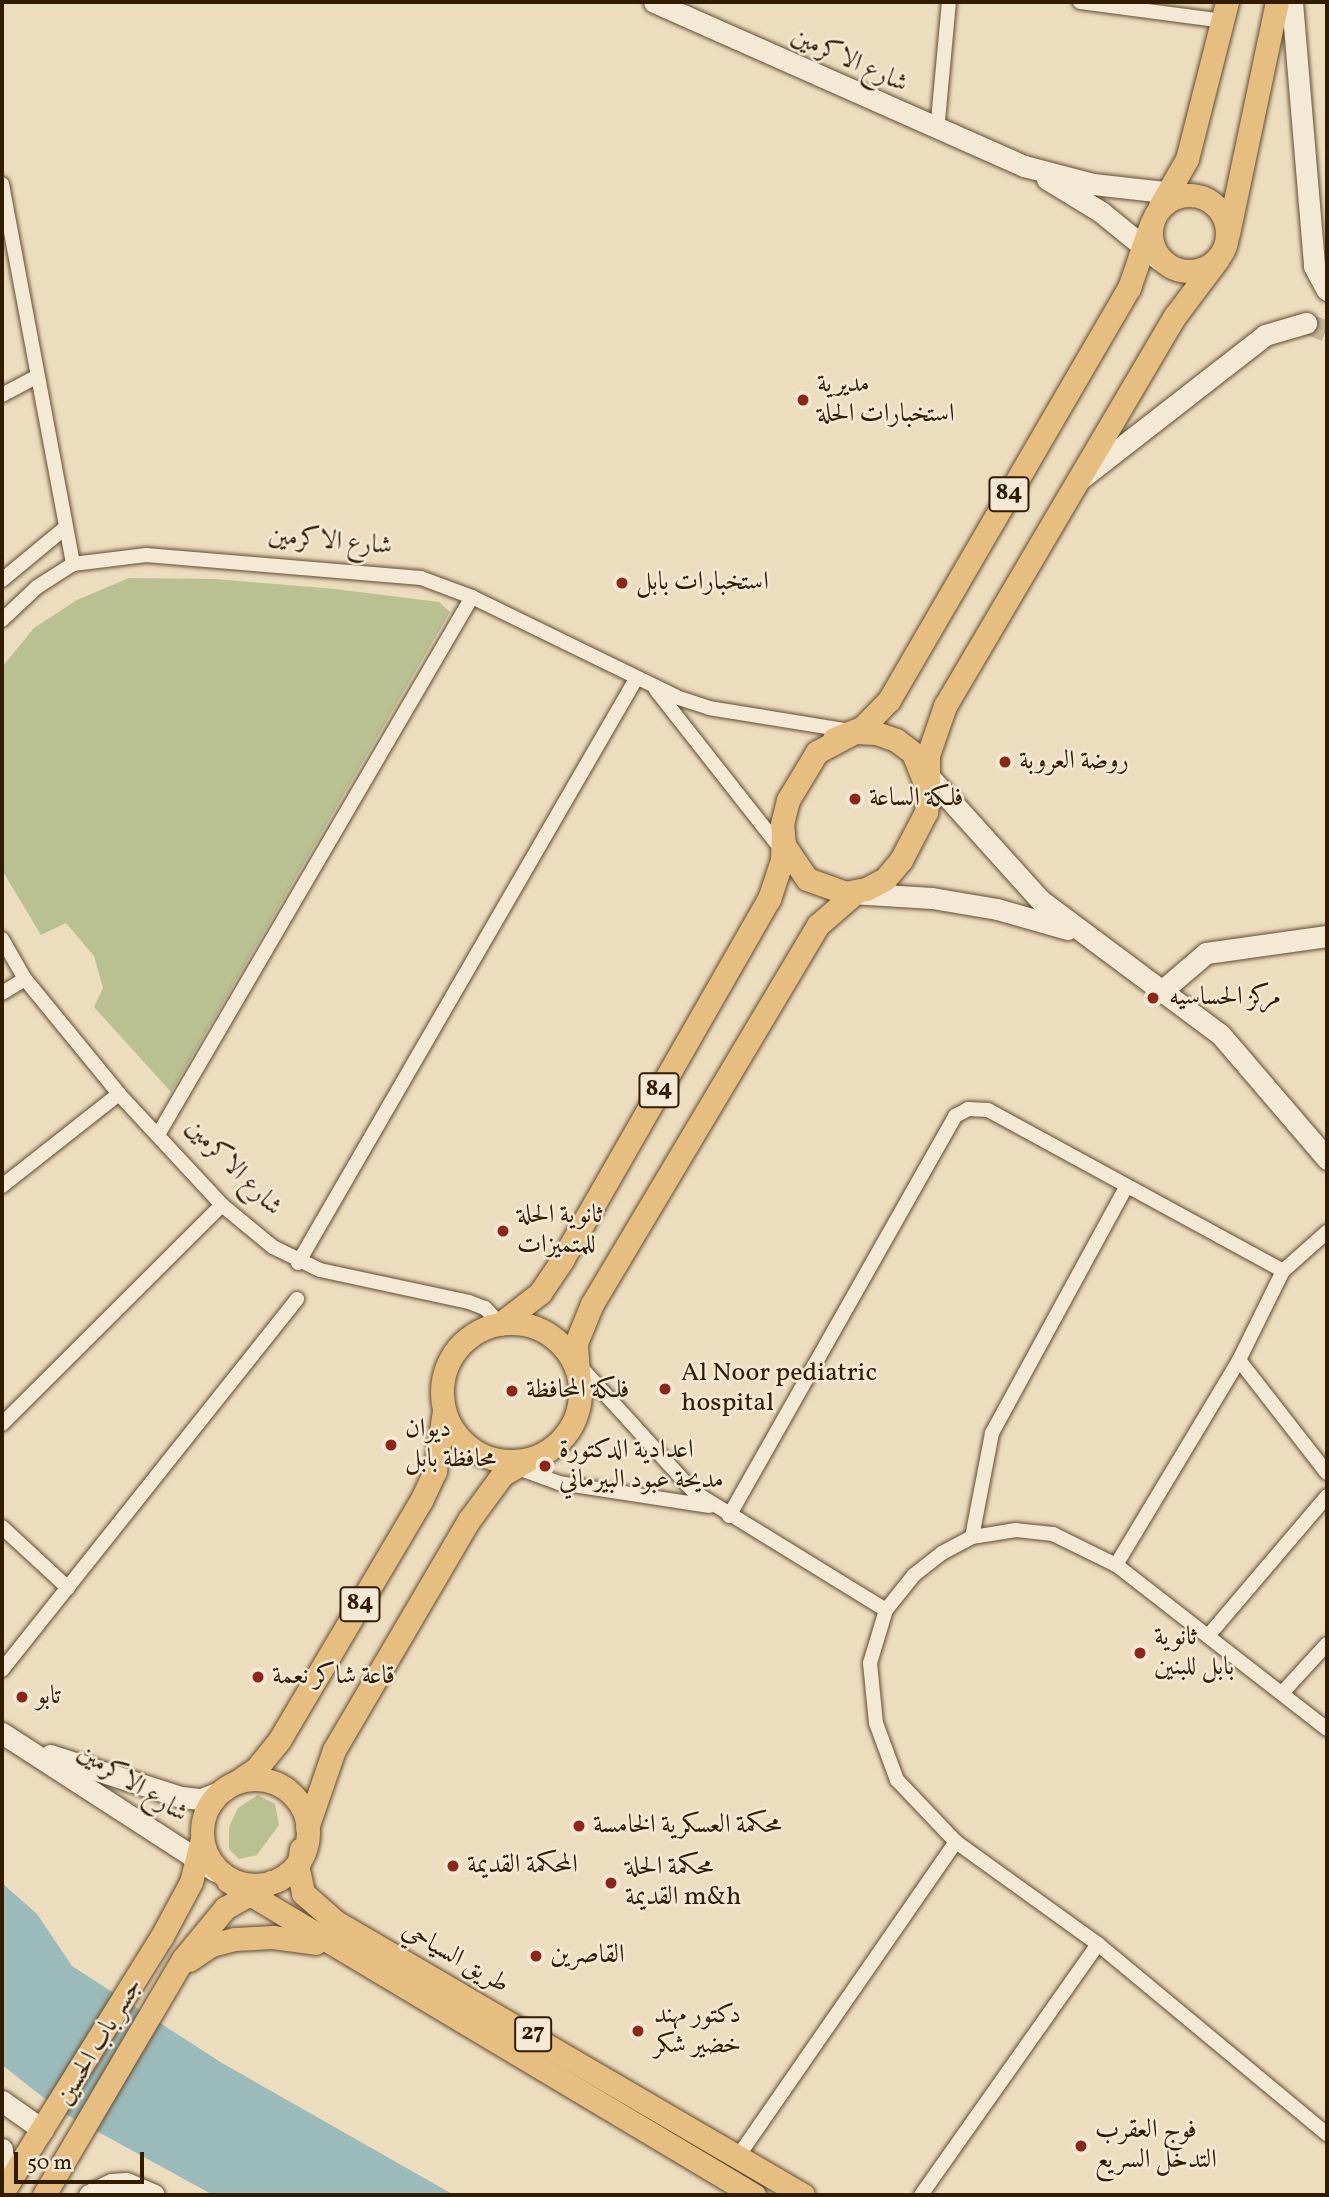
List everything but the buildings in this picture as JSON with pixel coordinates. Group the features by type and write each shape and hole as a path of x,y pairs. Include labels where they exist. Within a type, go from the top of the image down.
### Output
{"main road":[{"name":"84","path":"218,1869 244,1886 271,1882 290,1870 304,1839 334,1750 469,1520 486,1494 520,1464 554,1448 573,1426 581,1397 575,1363 576,1343 592,1304 818,925 852,892 885,879 901,860 926,812 928,755 946,706 1175,316 1217,260 1227,237 1277,2"},
{"name":"84","path":"170,1980 225,1908 218,1869 203,1827 231,1786 256,1769 280,1739 421,1501 435,1471 444,1408 446,1369 458,1348 477,1332 500,1324 540,1293 562,1260 769,899 786,850 788,800 817,752 855,734 880,714 1129,288 1154,254 1167,206 1187,159 1226,11"},
{"path":"1167,206 1214,204 1222,214 1227,237"},
{"path":"1154,254 1184,272 1196,271 1217,260"},
{"path":"855,734 896,740 927,779"},
{"path":"786,850 807,879 852,892"},
{"path":"500,1324 536,1327 575,1363"},
{"path":"444,1408 459,1438 479,1454 520,1464"},
{"path":"231,1786 270,1779 284,1785 297,1796 304,1839"},
{"name":"طريق السياحي","path":"304,1839 298,1869 303,1893 336,1922 739,2155 803,2195"},
{"name":"طريق السياحي","path":"218,1869 341,1952 754,2195"},
{"name":"جسر باب الحسين","path":"48,2122 183,1900 218,1869"},
{"path":"170,1980 193,1955 235,1939 302,1939 341,1952"},
{"name":"جسر باب الحسين","path":"44,2195 170,1980"},
{"name":"84","path":"2,2192 48,2122"}],"street":[{"name":"شارع الاكرمين","path":"653,2 937,131 1024,166 1167,206"},
{"path":"937,131 949,2"},
{"path":"1080,2 1226,11"},
{"path":"1292,2 1314,266 1327,290"},
{"name":"شارع الاكرمين","path":"1024,166 1101,212 1154,254"},
{"path":"2,184 73,564"},
{"path":"1078,482 1265,335 1306,323"},
{"path":"2,394 37,376"},
{"path":"2,580 66,527"},
{"name":"شارع الاكرمين","path":"2,620 37,587 73,564 146,555 421,578 472,597 636,679 709,708 855,734"},
{"path":"159,1133 472,597"},
{"path":"298,1263 636,679"},
{"path":"650,684 786,850"},
{"path":"927,779 1014,876 1084,934 1164,989 1220,1034 1327,1159"},
{"path":"852,892 932,898 997,909 1084,934"},
{"path":"1164,989 1206,953 1327,936"},
{"name":"شارع الاكرمين","path":"2,939 25,979 119,1094 159,1133 222,1205 298,1263 469,1302 485,1308 500,1324"},
{"path":"2,993 25,979"},
{"path":"2,1186 119,1094"},
{"path":"723,1512 955,1116 968,1109 988,1110 1283,1271"},
{"path":"972,1538 992,1433 1126,1187"},
{"path":"2,1424 222,1205"},
{"path":"1116,1565 1239,1360 1283,1271 1327,1232"},
{"path":"2,1671 296,1299"},
{"path":"1239,1360 1327,1473"},
{"path":"575,1363 670,1467 723,1512 886,1610"},
{"path":"520,1464 559,1483 723,1512"},
{"path":"1208,1636 1327,1496"},
{"path":"2,1527 68,1588"},
{"path":"1327,1729 1283,1692 1116,1565 1053,1534 1016,1530 972,1538 942,1553 914,1575 886,1610 870,1663 876,1723 897,1780 956,1842 1098,1944 1327,2134"},
{"path":"1283,1692 1327,1644"},
{"name":"شارع الاكرمين","path":"10,1738 181,1797 201,1799 231,1786"},
{"name":"شارع الاكرمين","path":"10,1738 218,1869"},
{"path":"739,2155 956,1842"},
{"path":"921,2195 1098,1944"},
{"path":"2,2101 48,2122"},
{"path":"2,2149 2,2192"},
{"path":"89,2195 112,2184 126,2183 154,2195"}],"green space":[{"path":"129,578 215,579 335,589 439,602 450,612 171,1092 94,1007 103,988 94,956 66,923 41,935 2,870 2,667 34,628 77,600"},
{"path":"258,1795 275,1804 279,1825 257,1855 239,1859 229,1849 229,1827 238,1808"}],"water":[{"path":"2,1883 37,1914 72,1966 222,2063 454,2195 213,2195 62,2112 2,2065"}],"tunnel":[{"path":"1306,323 1327,331"}],"place":[{"name":"مديرية استخبارات الحلة","path":"803,400"},
{"name":"استخبارات بابل","path":"622,583"},
{"name":"روضة العروبة","path":"1005,762"},
{"name":"فلكة الساعة","path":"855,799"},
{"name":"مركز الحساسيه","path":"1153,998"},
{"name":"ثانوية الحلة للمتميزات","path":"503,1231"},
{"name":"Al Noor pediatric hospital","path":"665,1389"},
{"name":"فلكة المحافظة","path":"512,1391"},
{"name":"ديوان محافظة بابل","path":"391,1445"},
{"name":"اعدادية الدكتورة مديحة عبود البيرماني","path":"545,1466"},
{"name":"ثانوية بابل للبنين","path":"1140,1653"},
{"name":"قاعة شاكر نعمة","path":"258,1677"},
{"name":"تابو","path":"22,1697"},
{"name":"محكمة العسكرية الخامسة","path":"579,1826"},
{"name":"المحكمة القديمة","path":"453,1866"},
{"name":"محكمة الحلة القديمة m&h","path":"611,1883"},
{"name":"القاصرين","path":"536,1956"},
{"name":"دكتور مهند خضير شكر","path":"638,2031"},
{"name":"فوج العقرب التدخل السريع","path":"1081,2146"}]}
